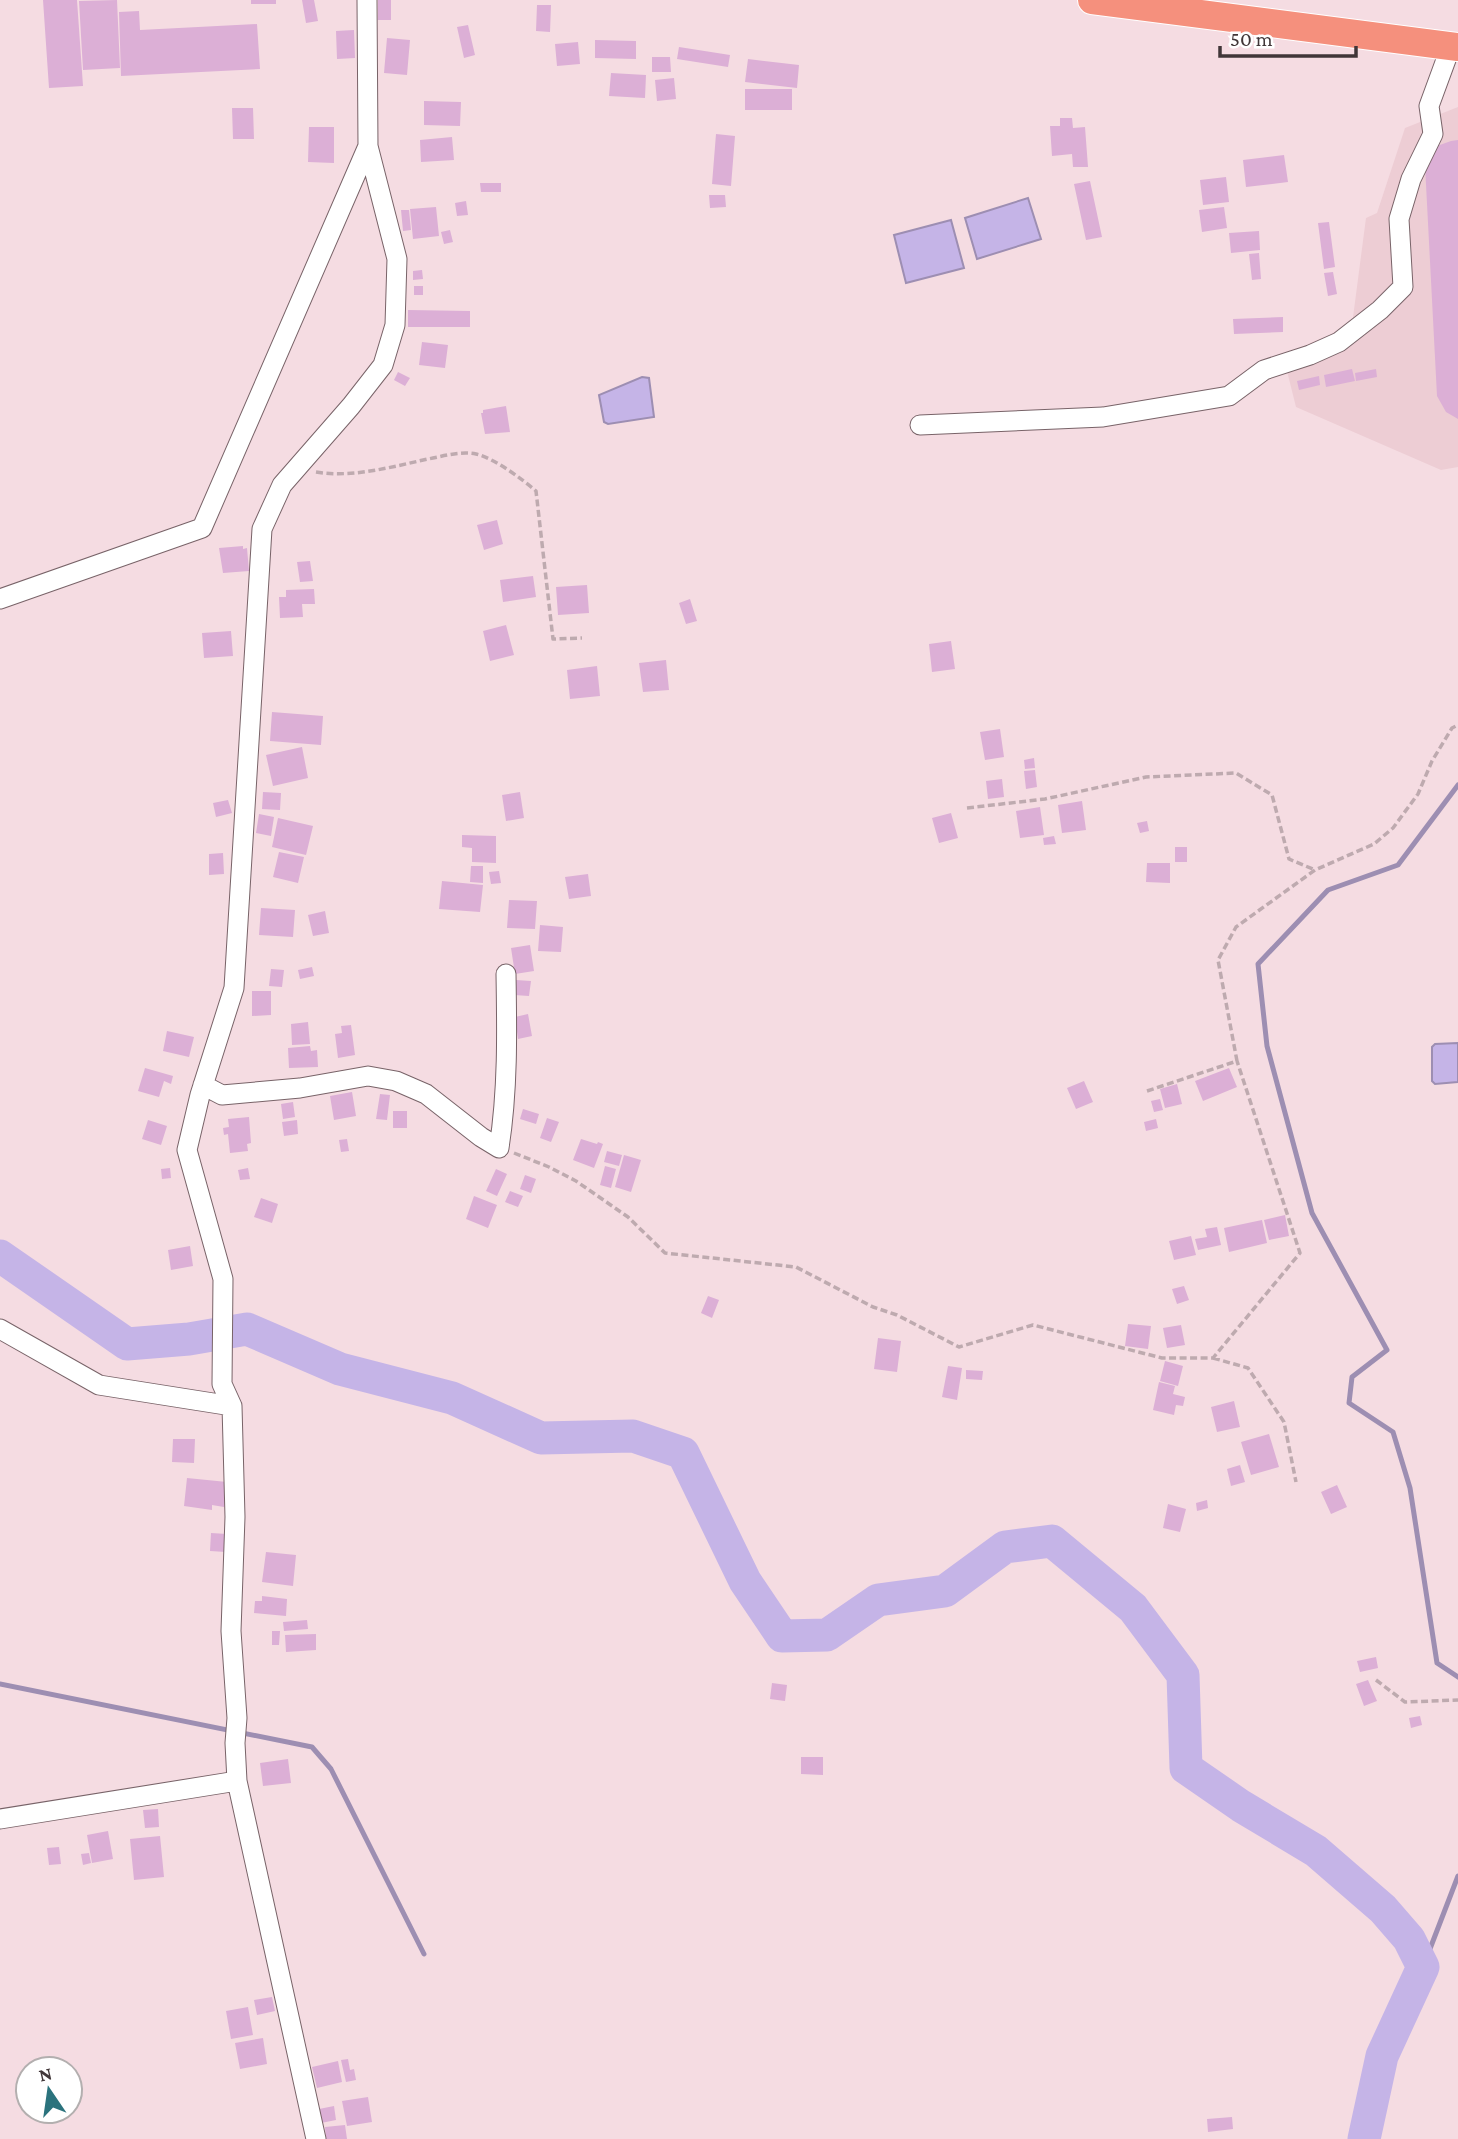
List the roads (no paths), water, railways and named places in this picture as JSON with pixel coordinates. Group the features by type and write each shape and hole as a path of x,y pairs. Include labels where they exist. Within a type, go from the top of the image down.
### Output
{"highway":[{"path":"1092,0 1455,47"}],"street":[{"path":"316,2139 237,1781 234,1743 237,1718 231,1632 235,1517 232,1406 222,1384 223,1279 187,1150 202,1085 234,988 262,529 282,485 383,365 395,324 397,259 368,146 368,0"},
{"path":"920,425 1103,417 1229,396 1264,370 1339,342 1380,310 1403,287 1399,219 1411,179 1433,134 1429,106 1455,47"},
{"path":"0,599 202,527 368,146"},
{"path":"202,1085 222,1095 300,1088 368,1076 396,1080 426,1094 499,1148 507,1066 506,974"},
{"path":"0,1329 99,1385 232,1406"},
{"path":"0,1819 237,1781"}],"waterway":[{"path":"1458,785 1398,865 1328,890 1258,964 1267,1046 1312,1213 1387,1350 1352,1377 1349,1403 1393,1432 1410,1488 1437,1663 1458,1677"},
{"path":"0,1256 127,1344 189,1339 247,1329 340,1369 452,1398 541,1438 633,1436 683,1453 745,1581 782,1636 827,1635 878,1600 945,1591 1005,1547 1052,1541 1133,1608 1183,1675 1186,1768 1241,1806 1316,1851 1383,1909 1409,1939 1423,1967 1382,2056 1364,2139"},
{"path":"0,1684 312,1747 331,1769 424,1954"},
{"path":"1423,1967 1458,1876"}]}
